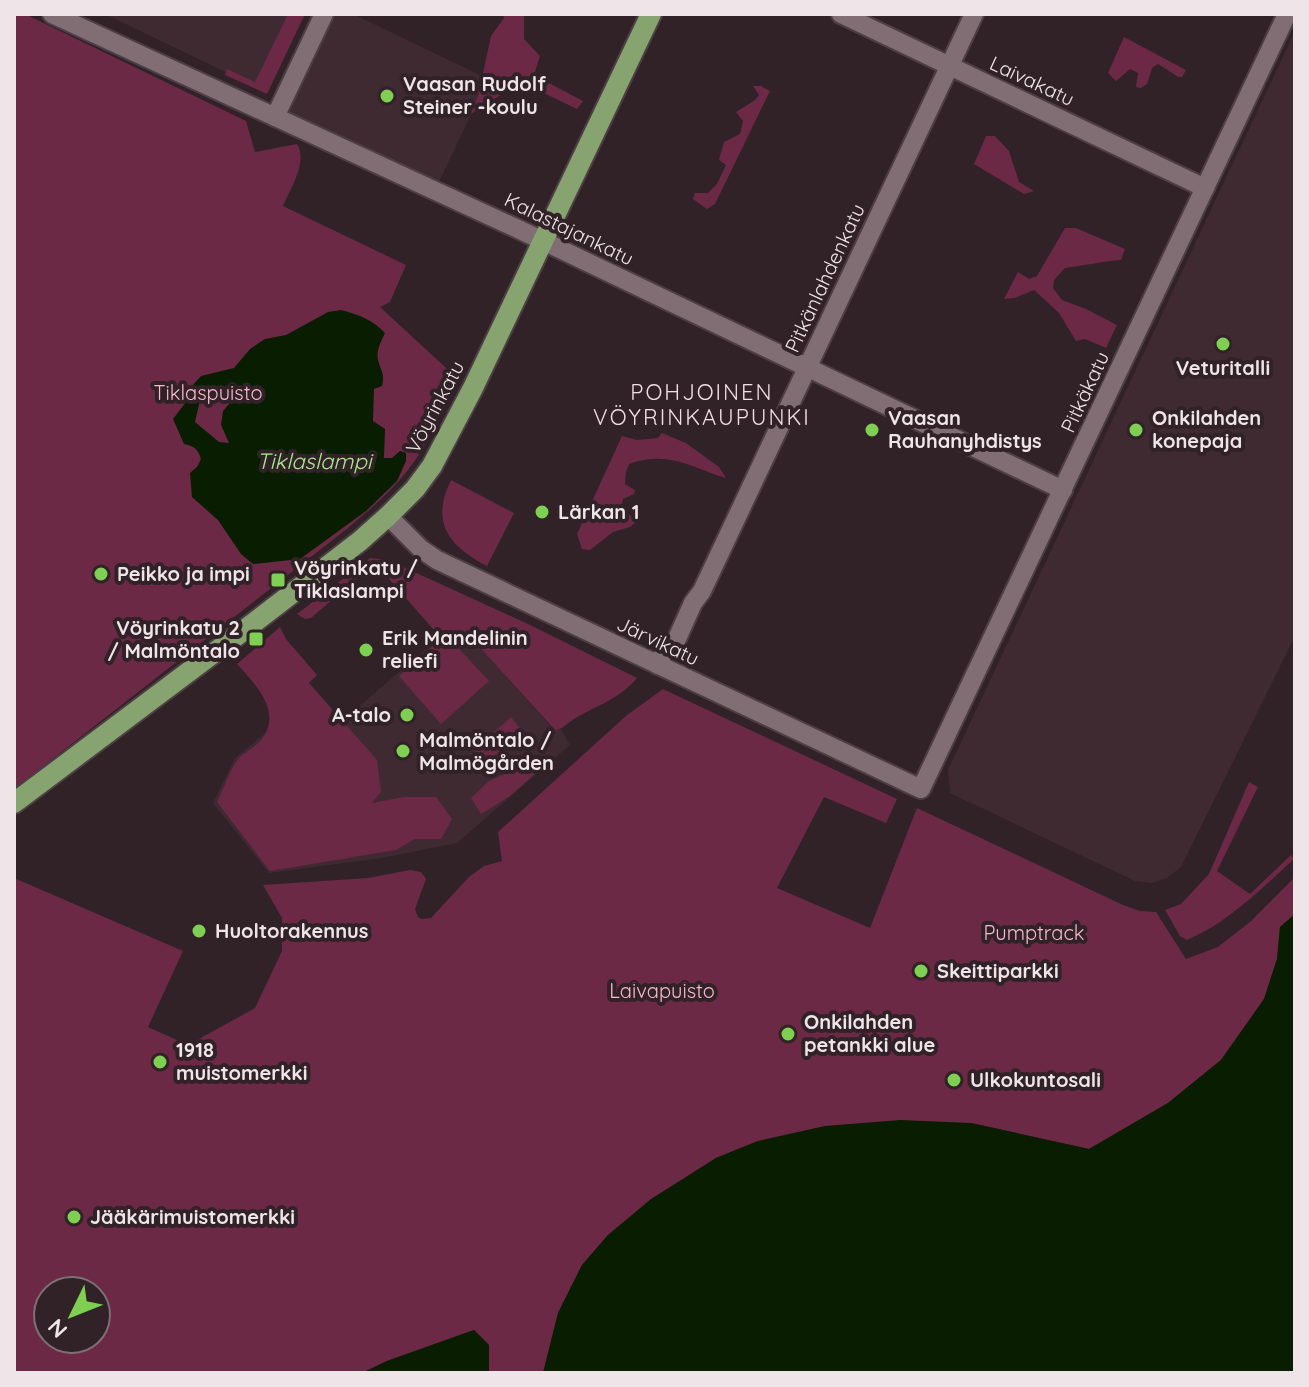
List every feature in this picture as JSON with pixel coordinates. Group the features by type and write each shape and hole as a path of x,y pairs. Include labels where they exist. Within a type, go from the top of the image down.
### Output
{"main road":[{"name":"Vöyrinkatu","path":"14,803 360,541 415,489 432,466 473,388 651,14"}],"street":[{"name":"Kalastajankatu","path":"52,14 544,242 1063,490"},
{"path":"275,117 324,14"},
{"name":"Laivakatu","path":"841,14 1205,188"},
{"name":"Pitkänlahdenkatu","path":"658,665 667,645 676,641 693,603 702,591 974,14"},
{"name":"Pitkäkatu","path":"921,789 1287,14"},
{"name":"Järvikatu","path":"388,516 421,549 437,560 921,789"}],"shaded area":[{"path":"105,14 302,14 265,91"},
{"name":"Vaasan Rudolf Steiner -koulu","path":"334,14 353,14 488,79 437,186 287,114"},
{"path":"1295,31 1295,636 1181,867 1167,878 1152,883 1135,881 950,793 948,770"},
{"name":"Malmöntalo / Malmögården","path":"440,637 471,638 554,730 561,729 570,745 457,843 382,858 269,873 213,803 235,758 316,692 342,721"}],"green space":[{"name":"Tiklaspuisto","path":"14,14 25,14 246,121 255,152 297,144 300,167 283,206 406,265 390,302 380,307 457,378 418,456 377,503 14,789"},
{"path":"288,14 305,14 267,94 225,75 227,69 255,82"},
{"path":"503,14 524,14 524,39 540,56 534,75 583,101 577,109 521,82 471,114 491,36 504,18"},
{"path":"1124,37 1186,70 1182,77 1158,64 1152,68 1147,84 1141,88 1136,87 1138,73 1130,69 1116,81 1108,73"},
{"path":"753,86 770,91 715,204 707,209 693,199 695,193 708,193 717,184 726,165 719,160 724,142 740,134 743,121 736,112 759,95"},
{"path":"986,136 995,136 1009,151 1019,182 1034,191 1024,194 974,164"},
{"path":"1065,228 1076,228 1125,249 1121,260 1065,268 1054,280 1053,288 1062,300 1117,325 1106,348 1085,339 1076,341 1059,313 1034,290 1004,299 1018,272 1029,279 1037,276"},
{"path":"662,433 686,443 719,467 726,478 667,459 629,464 625,484 635,490 634,494 623,499 621,508 637,521 630,527 613,532 590,550 582,549 577,534 622,436 637,440 658,438"},
{"path":"451,480 514,513 487,566 462,550 447,532 442,509"},
{"path":"370,558 388,560 637,678 614,697 555,730 471,638 434,630 375,563 311,618 305,619 297,614"},
{"path":"280,627 286,639 317,675 309,683 377,760 381,792 372,803 404,797 436,797 452,819 441,839 415,839 396,850 270,871 217,802 236,762 259,742 268,726 269,716 263,697 237,664"},
{"path":"443,637 448,637 489,681 441,724 399,676"},
{"path":"663,689 897,799 886,823 824,797 777,888 870,928 917,808 1123,905 1156,912 1186,959 1218,947 1251,921 1295,877 1295,914 1280,927 1277,959 1264,999 1221,1060 1168,1103 1089,1149 971,1123 758,1141 716,1158 651,1200 608,1235 582,1265 558,1313 543,1373 489,1373 489,1345 474,1330 362,1373 14,1373 14,878 183,951 148,1027 188,1045 255,1008 282,951 282,918 263,885 368,878 410,870 421,872 426,879 415,909 418,917 431,918 469,877 484,866 502,861 498,832 627,715"},
{"path":"511,717 529,740 485,761 474,750"},
{"path":"535,761 538,771 510,796 481,814 471,798 489,781"},
{"path":"1249,782 1258,787 1217,871 1250,894 1291,855 1294,859 1230,915 1187,940 1180,936 1165,910 1181,904 1209,874"}],"water":[{"name":"Tiklaslampi","path":"341,310 359,316 385,333 378,353 383,378 382,386 374,389 373,421 385,429 384,458 392,458 400,451 406,453 406,461 397,481 366,511 300,559 253,564 241,554 218,520 192,497 190,473 201,459 195,448 184,444 173,419 201,376 234,368 250,349 265,339 286,335 328,312","holes":["212,387 231,387 236,396 223,411 221,425 229,443 219,442 195,422 200,400"]},
{"path":"1295,914 1295,1373 543,1373 558,1313 582,1265 608,1235 651,1199 716,1158 758,1141 825,1126 900,1120 971,1123 1089,1149 1168,1103 1221,1060 1264,999 1277,959 1280,927"},
{"path":"474,1330 489,1345 489,1373 362,1373 387,1361"}],"place":[{"name":"Vaasan Rudolf Steiner -koulu","path":"387,96"},
{"name":"Veturitalli","path":"1223,344"},
{"name":"Vaasan Rauhanyhdistys","path":"872,430"},
{"name":"Onkilahden konepaja","path":"1136,430"},
{"name":"Lärkan 1","path":"542,512"},
{"name":"Peikko ja impi","path":"101,574"},
{"name":"Vöyrinkatu / Tiklaslampi","path":"278,580"},
{"name":"Vöyrinkatu 2 / Malmöntalo","path":"256,639"},
{"name":"Erik Mandelinin reliefi","path":"366,650"},
{"name":"A-talo","path":"407,715"},
{"name":"Malmöntalo / Malmögården","path":"403,751"},
{"name":"Huoltorakennus","path":"199,931"},
{"name":"Skeittiparkki","path":"921,971"},
{"name":"Onkilahden petankki alue","path":"788,1034"},
{"name":"1918 muistomerkki","path":"160,1062"},
{"name":"Ulkokuntosali","path":"954,1080"},
{"name":"Jääkärimuistomerkki","path":"74,1217"}],"district":[{"name":"POHJOINEN VÖYRINKAUPUNKI","path":"702,404"}],"park label":[{"name":"Pumptrack","path":"1034,933"},
{"name":"Laivapuisto","path":"662,991"}]}
